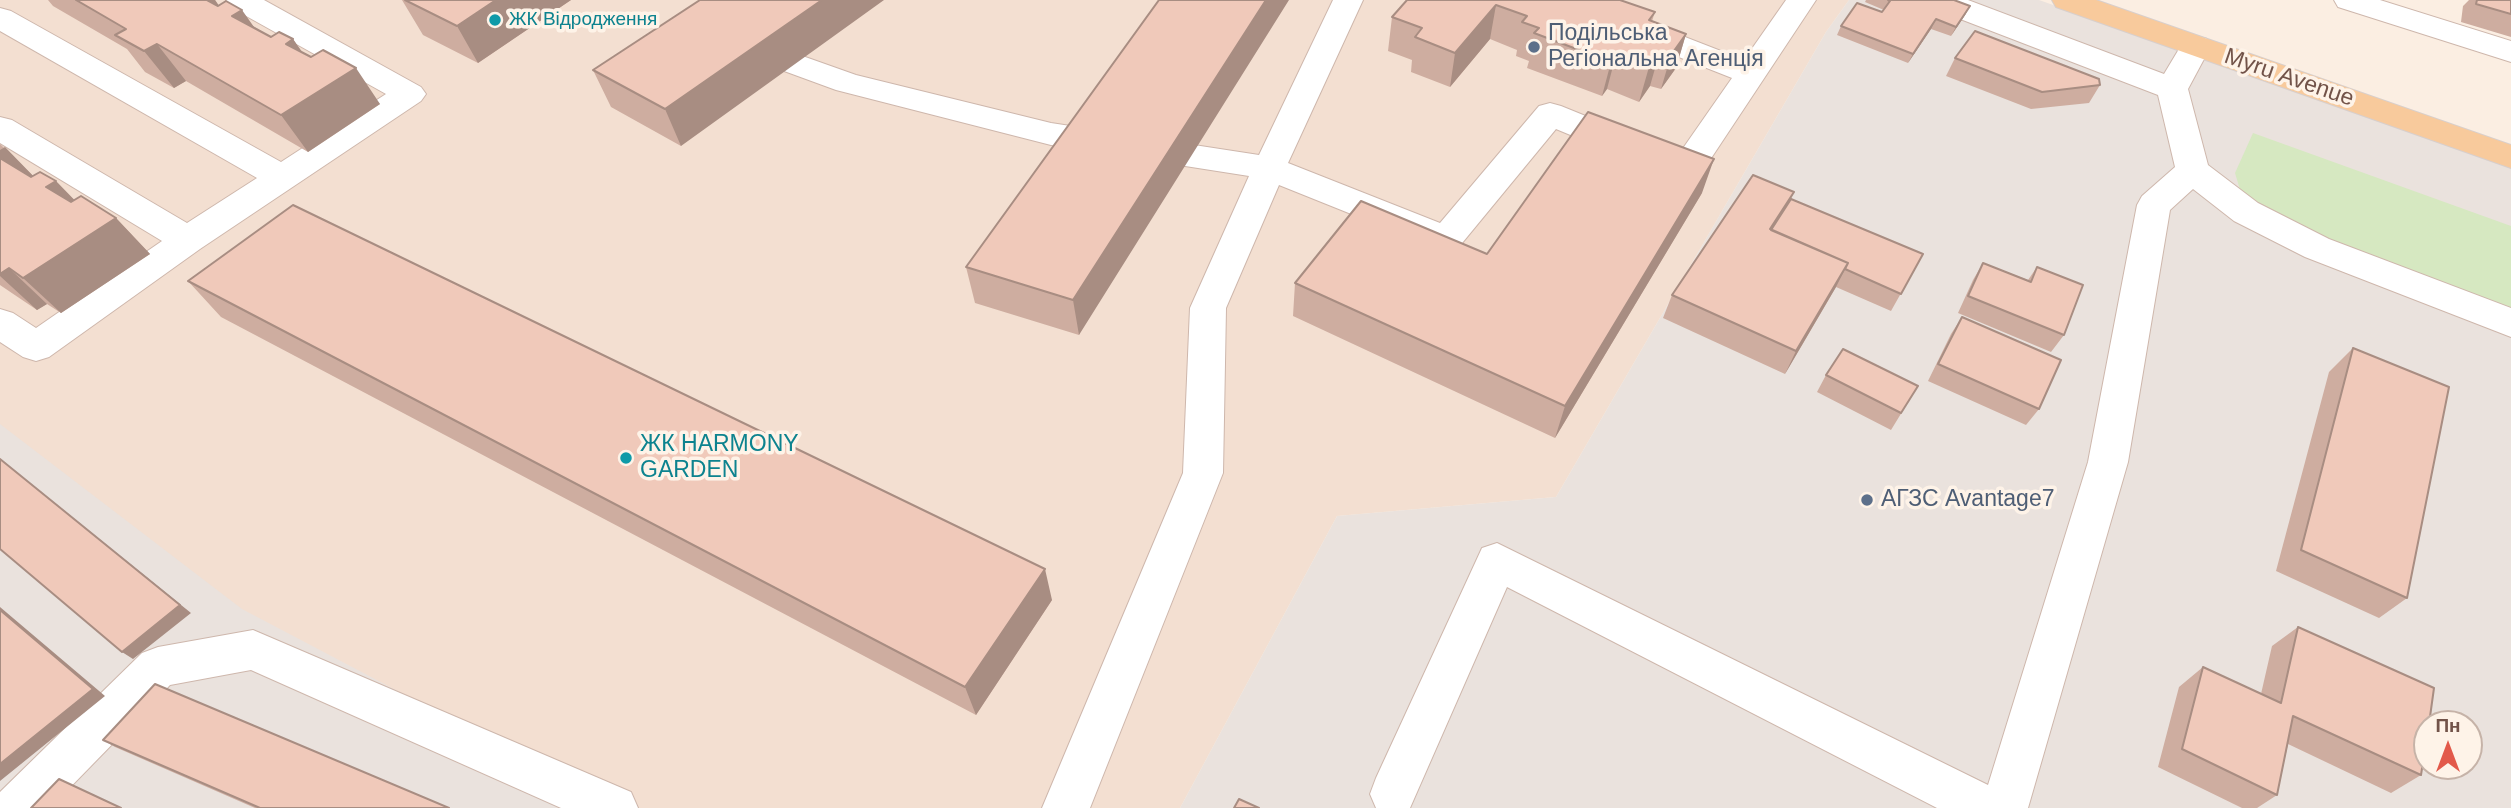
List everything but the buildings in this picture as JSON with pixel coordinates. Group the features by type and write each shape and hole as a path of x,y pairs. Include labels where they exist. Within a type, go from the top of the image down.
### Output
{"main road":[{"name":"Myru Avenue","path":"2075,1 2511,157"}],"street":[{"path":"0,323 36,347 188,240 410,94 241,0"},
{"path":"1066,808 1203,473 1208,308 1269,168 1348,0"},
{"path":"1563,0 1750,74"},
{"path":"723,38 847,83 1051,134 1269,168 1446,239 1550,114 1686,170 1801,0"},
{"path":"1940,0 2172,89"},
{"path":"2349,0 2511,52"},
{"path":"0,18 282,177"},
{"path":"2196,46 2172,89 2193,170 2246,212 2317,248 2511,323"},
{"path":"0,128 188,240"},
{"path":"2004,808 2108,462 2154,205 2193,170"},
{"path":"1393,794 1497,562 1985,808"},
{"path":"17,808 158,667 253,649 614,808"}],"shaded area":[{"path":"0,0 1849,0 1826,32 1556,497 1337,516 1180,808 0,808"},
{"path":"1849,0 2039,0 2511,167 2511,808 1180,808 1337,516 1556,497 1826,32"},
{"path":"0,424 242,609 620,808 0,808"}],"green space":[{"path":"2253,133 2511,226 2511,309 2276,221 2241,193 2235,173"}],"place":[{"name":"ЖК Відродження","path":"495,20"},
{"name":"Подільська Регіональна Агенція","path":"1534,47"},
{"name":"ЖК HARMONY GARDEN","path":"626,458"},
{"name":"АГЗС Avantage7","path":"1867,500"}]}
